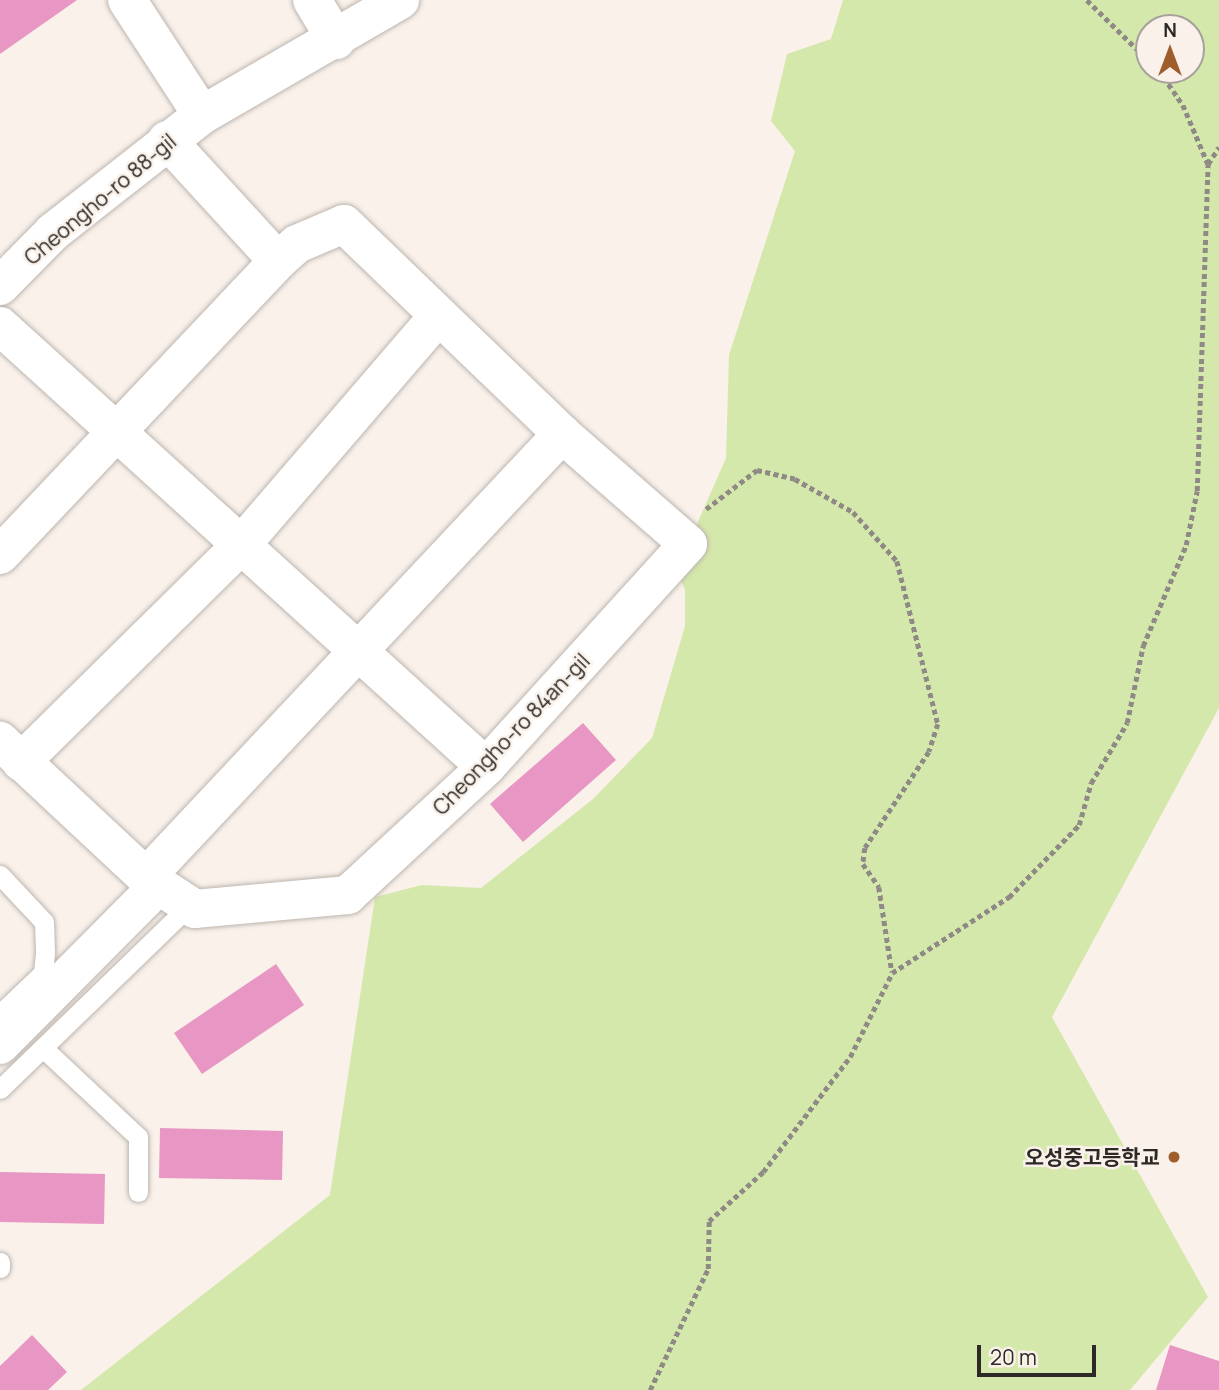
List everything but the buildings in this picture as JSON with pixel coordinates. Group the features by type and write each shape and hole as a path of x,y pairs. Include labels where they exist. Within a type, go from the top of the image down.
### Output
{"street":[{"path":"127,0 202,115"},
{"path":"312,0 337,40"},
{"name":"Cheongho-ro 88-gil","path":"0,286 53,232 167,140 202,115 337,40 400,0"},
{"path":"167,140 278,261"},
{"path":"0,555 118,427 278,261 297,244 344,224 562,434 679,537"},
{"path":"165,889 10,751 243,543 438,316"},
{"path":"0,326 118,427 362,649 485,767"},
{"path":"0,1045 165,889 362,649 562,434"},
{"name":"Cheongho-ro 84an-gil","path":"165,889 348,895 485,767 688,544 679,537"}],"lane":[{"path":"0,875 44,922 45,953 43,973 0,1014"},
{"path":"0,1089 43,1048 165,889"},
{"path":"43,1048 138,1137 138,1192"},
{"path":"0,1262 0,1268"}],"path":[{"path":"1087,0 1135,47"},
{"path":"650,1390 708,1269 709,1221 763,1172 850,1057 892,973 1009,897 1079,825 1091,783 1127,723 1143,646 1186,545 1198,491 1208,164 1183,105 1169,84"},
{"path":"1208,164 1219,147"},
{"path":"679,537 757,470 810,485 853,512 897,561 937,724 929,752 865,848 863,864 879,887 892,973"}],"green space":[{"path":"843,0 1219,0 1219,708 1052,1017 1208,1297 1130,1390 81,1390 330,1195 375,897 422,885 481,888 593,799 652,738 685,626 685,589 676,572 726,458 729,355 795,151 771,121 787,54 831,39"}],"place":[{"name":"오성중고등학교","path":"1174,1157"}]}
